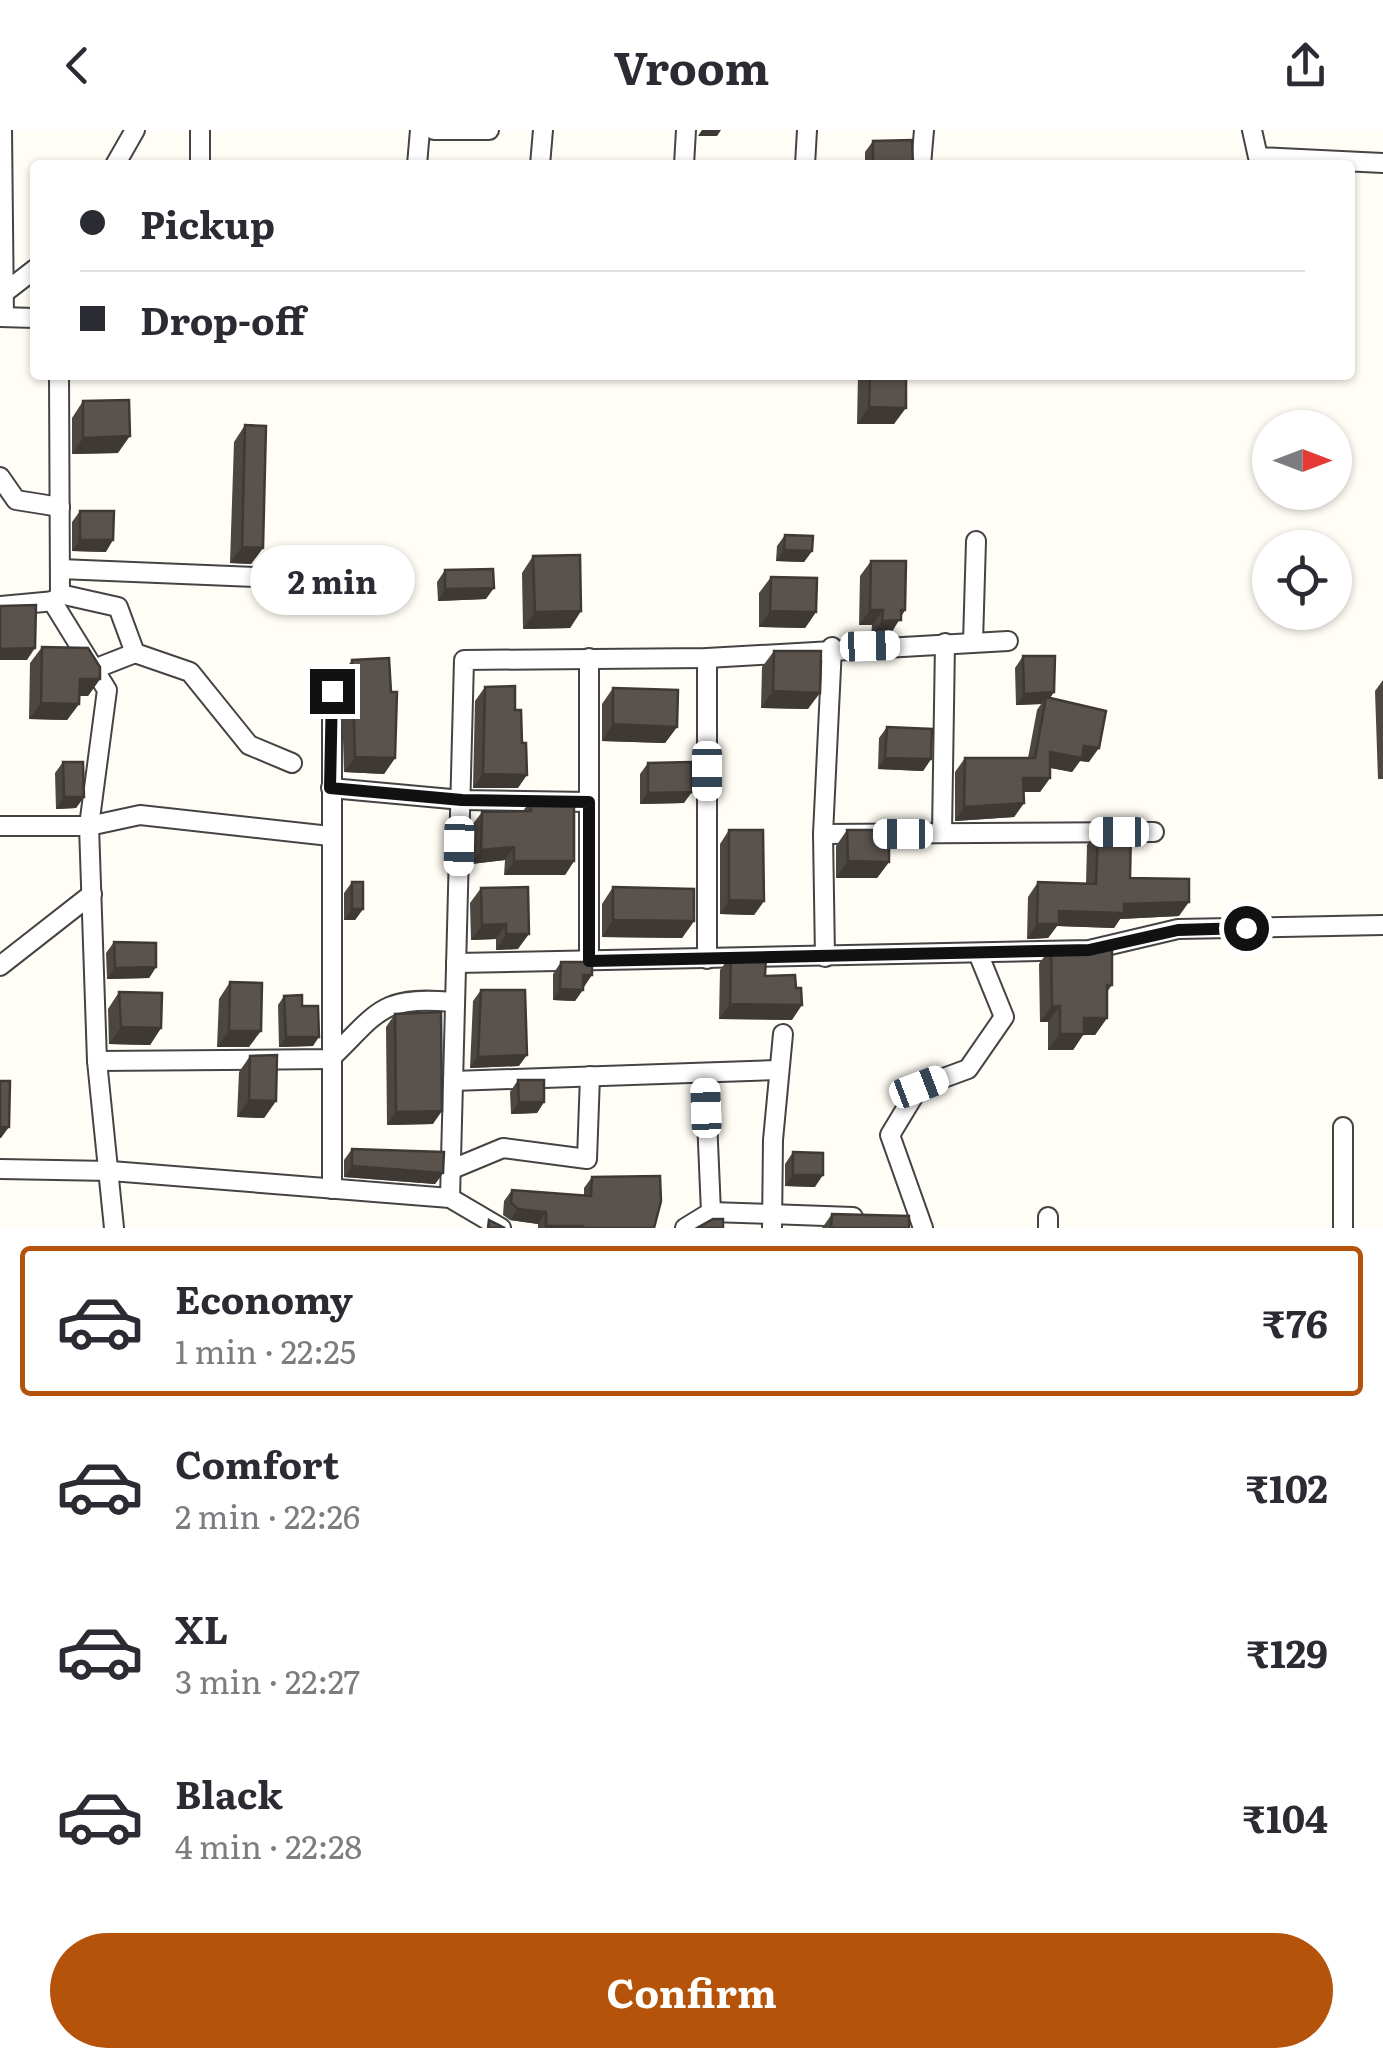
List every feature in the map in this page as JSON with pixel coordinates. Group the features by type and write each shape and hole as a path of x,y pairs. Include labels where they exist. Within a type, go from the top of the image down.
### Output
{"street":[{"path":"2,130 2,317 30,318"},
{"path":"118,160 135,130"},
{"path":"200,130 200,160"},
{"path":"418,160 420,130"},
{"path":"434,130 489,130"},
{"path":"540,160 543,130"},
{"path":"684,160 686,130"},
{"path":"805,160 807,130"},
{"path":"921,160 924,130"},
{"path":"1252,130 1258,157 1333,160"},
{"path":"1355,161 1383,162"},
{"path":"4,294 30,272"},
{"path":"60,380 60,569 56,598 108,690 89,826 97,1061 114,1228"},
{"path":"0,477 16,500 60,507"},
{"path":"973,642 976,540"},
{"path":"60,569 255,577"},
{"path":"0,606 56,598 118,607 135,653"},
{"path":"450,1198 452,1002 464,660 707,658 832,647 1008,641"},
{"path":"942,834 944,643"},
{"path":"826,957 823,834 832,647"},
{"path":"94,668 135,653 190,672 248,745 292,762"},
{"path":"589,658 589,961"},
{"path":"707,658 707,959"},
{"path":"332,691 332,1189"},
{"path":"330,788 462,800 589,802"},
{"path":"0,826 89,826 140,816 330,836"},
{"path":"823,834 1154,832"},
{"path":"0,966 92,894"},
{"path":"456,963 1089,950 1178,930 1383,925"},
{"path":"917,1222 890,1135 919,1087 968,1068 1004,1017 978,953"},
{"path":"97,1061 330,1059 382,1007 421,999 452,1002"},
{"path":"773,1221 778,1070 784,1034"},
{"path":"453,1081 778,1070"},
{"path":"705,1073 711,1212"},
{"path":"450,1170 503,1148 586,1160 590,1076"},
{"path":"1343,1127 1343,1228"},
{"path":"0,1169 111,1171 450,1198 501,1228"},
{"path":"685,1228 711,1212 773,1221 867,1217"}],"building":[{"path":"912,140 913,160 873,160 873,141"},
{"path":"870,380 906,380 906,408 869,407"},
{"path":"129,400 130,436 83,438 83,401"},
{"path":"245,425 266,426 263,548 242,547"},
{"path":"80,511 114,511 113,540 80,540"},
{"path":"785,535 813,536 812,551 784,550"},
{"path":"580,555 581,611 535,612 533,556"},
{"path":"871,561 906,561 905,610 901,610 901,620 882,621 883,610 870,610"},
{"path":"493,569 494,588 445,589 445,570"},
{"path":"771,577 817,578 816,612 770,611"},
{"path":"36,605 35,648 0,649 0,606"},
{"path":"42,647 88,648 100,667 100,679 80,679 79,704 41,703"},
{"path":"774,651 821,651 820,693 773,691"},
{"path":"1023,656 1055,656 1054,692 1024,694"},
{"path":"389,658 391,692 397,692 395,758 355,757 352,660"},
{"path":"515,686 515,710 521,710 522,743 526,743 527,775 483,774 485,687"},
{"path":"613,688 678,690 677,727 613,724"},
{"path":"1046,697 1106,711 1099,748 1084,746 1082,758 1050,752 1050,778 1023,778 1024,803 964,807 965,758 1035,758"},
{"path":"887,727 932,729 931,759 885,758"},
{"path":"63,762 83,762 84,797 64,797"},
{"path":"691,762 692,792 648,793 648,763"},
{"path":"531,800 574,800 574,861 514,861 514,847 481,850 482,812 531,811"},
{"path":"729,830 763,830 764,901 729,900"},
{"path":"847,830 889,830 889,862 848,861"},
{"path":"1098,830 1131,830 1130,878 1189,879 1189,902 1124,904 1124,913 1059,911 1059,924 1037,924 1038,882 1096,884"},
{"path":"352,882 363,882 363,909 352,909"},
{"path":"528,887 529,934 506,934 506,924 482,925 481,888"},
{"path":"613,887 694,889 694,921 613,920"},
{"path":"114,942 156,943 156,967 115,968"},
{"path":"1112,946 1107,1018 1084,1018 1084,1034 1060,1034 1060,1006 1052,1006 1051,947"},
{"path":"731,955 766,955 765,976 795,975 802,1005 730,1004"},
{"path":"561,962 592,962 592,975 583,975 583,990 560,989"},
{"path":"230,982 262,983 261,1031 229,1031"},
{"path":"481,990 525,990 527,1055 478,1057"},
{"path":"119,992 162,993 161,1028 121,1027"},
{"path":"302,995 302,1006 318,1006 319,1037 286,1037 284,996"},
{"path":"441,1012 442,1111 396,1112 395,1014"},
{"path":"277,1055 276,1101 249,1100 250,1056"},
{"path":"518,1080 544,1080 544,1102 519,1102"},
{"path":"0,1081 10,1081 9,1127 0,1127"},
{"path":"352,1149 444,1152 443,1173 352,1166"},
{"path":"793,1152 823,1153 823,1175 793,1175"},
{"path":"660,1176 661,1201 654,1228 546,1226 546,1212 518,1209 511,1203 512,1190 591,1196 592,1177"},
{"path":"832,1214 909,1216 909,1228 831,1228"},
{"path":"713,1219 723,1219 723,1228 697,1228"},
{"path":"489,1220 505,1228 488,1228"}],"route":[{"path":"332,691 330,788 462,800 589,802 589,961 1089,950 1178,930 1246,928"}]}
